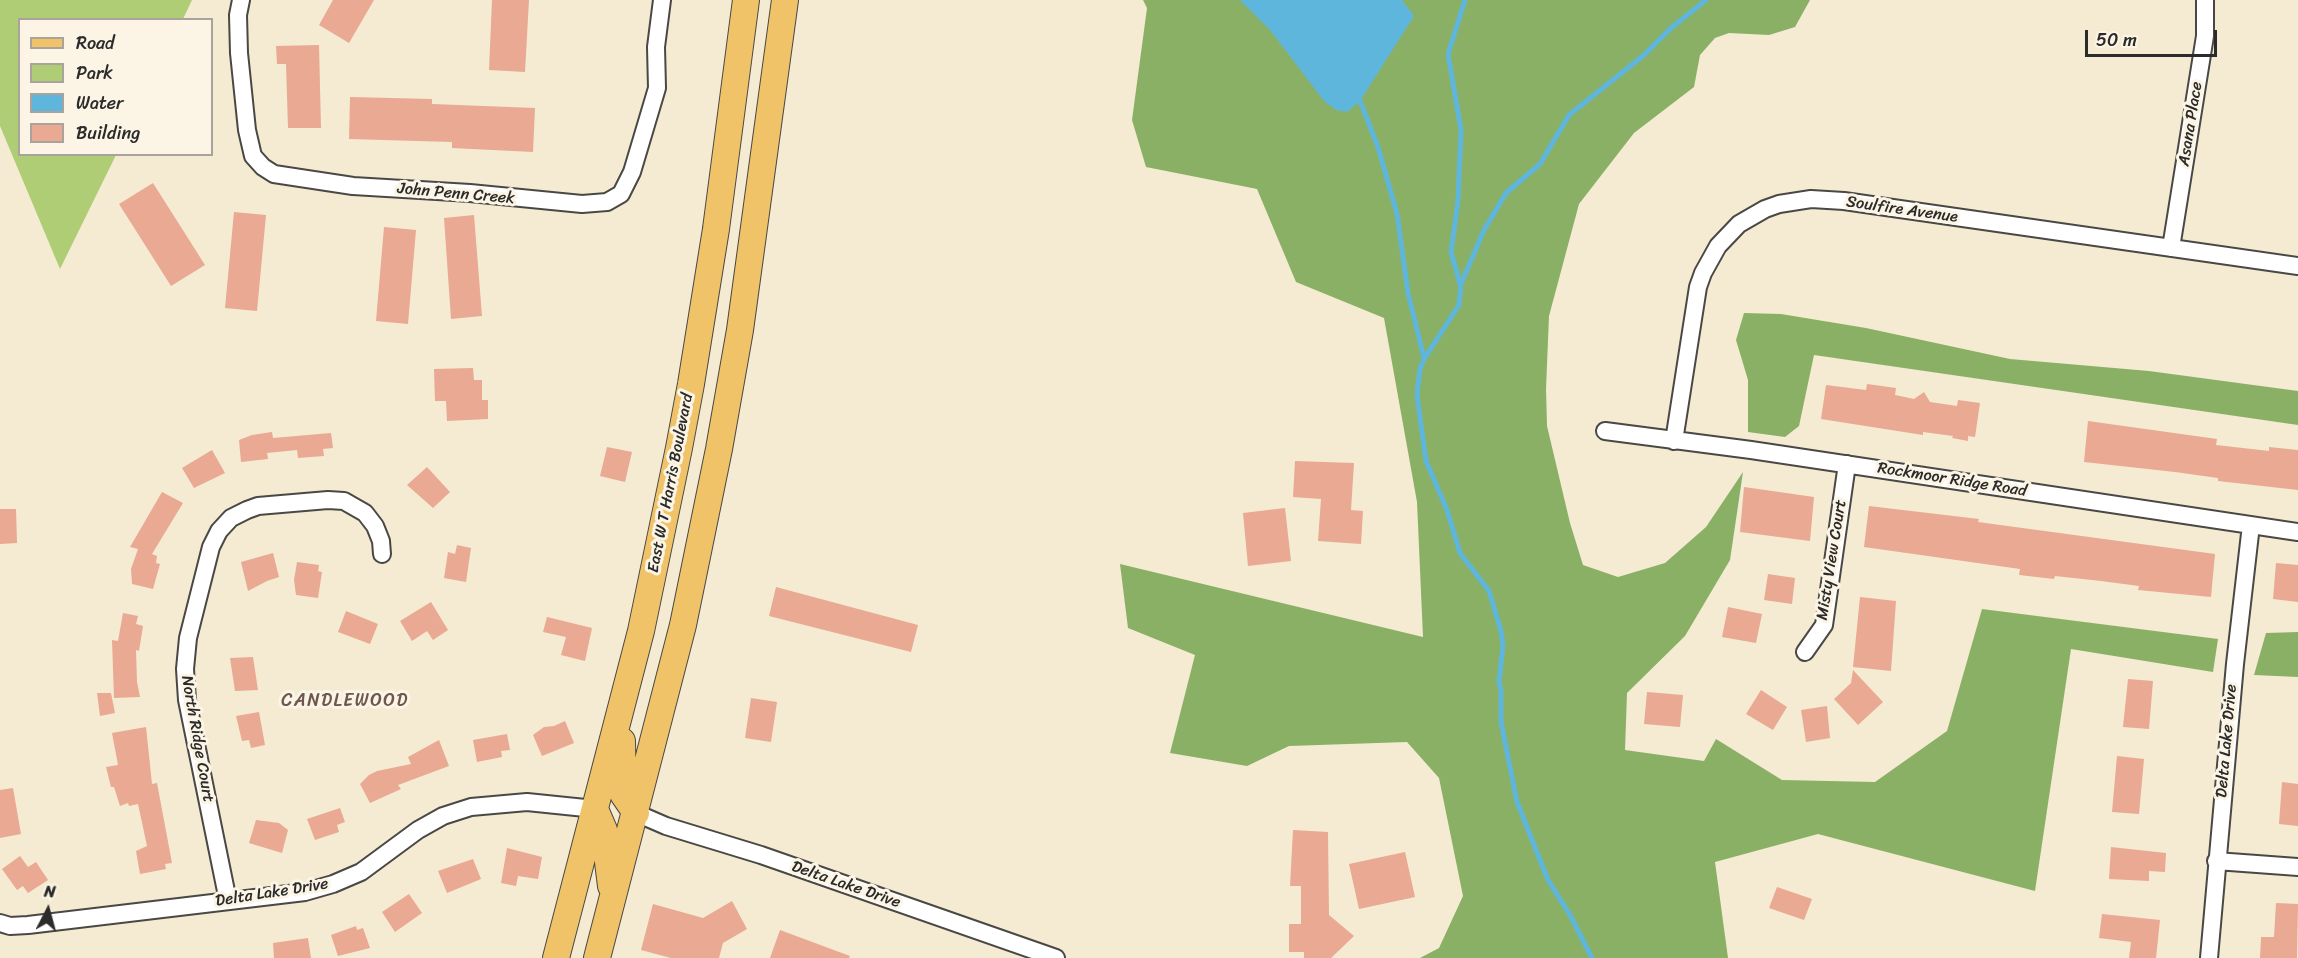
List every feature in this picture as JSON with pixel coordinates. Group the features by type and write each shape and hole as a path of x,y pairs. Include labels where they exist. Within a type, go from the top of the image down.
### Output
{"main road":[{"name":"East W T Harris Boulevard","path":"556,958 641,631 691,384 714,239 746,0"},
{"path":"597,958 683,625 719,449 740,330 785,0"},
{"path":"622,702 623,794 636,813"},
{"path":"595,809 604,830 610,870 611,904"}],"street":[{"name":"John Penn Creek","path":"241,0 238,15 239,53 247,130 253,156 263,167 274,174 353,186 470,193 582,204 607,202 621,194 632,172 657,88 656,47 662,0"},
{"name":"Asana Place","path":"2171,248 2205,36 2205,0"},
{"name":"Soulfire Avenue","path":"1674,441 1698,287 1703,273 1727,235 1739,224 1765,209 1794,201 1844,201 2298,266"},
{"name":"Rockmoor Ridge Road","path":"1605,431 1847,464 2298,532"},
{"name":"Misty View Court","path":"1805,652 1824,625 1847,464"},
{"name":"North Ridge Court","path":"228,901 188,700 185,669 188,638 211,547 219,531 231,518 247,510 258,506 328,500 344,501 365,513 375,526 381,541 382,554"},
{"name":"Delta Lake Drive","path":"2209,958 2235,664 2251,525"},
{"name":"Delta Lake Drive","path":"0,923 10,926 28,925 305,891 333,884 361,872 418,830 443,816 471,807 527,802 595,809"},
{"name":"Delta Lake Drive","path":"636,813 666,826 771,859 1056,958"},
{"path":"2216,861 2298,867"}],"green space":[{"path":"0,0 192,0 183,18 18,18 18,156 116,156 60,269 0,126"},
{"path":"1143,0 1810,0 1795,27 1769,35 1729,33 1715,38 1700,55 1694,87 1634,133 1579,204 1549,316 1547,426 1570,523 1583,565 1618,577 1665,563 1706,527 1743,472 1730,560 1685,636 1627,693 1625,750 1704,761 1716,739 1782,780 1875,782 1947,731 1982,609 2218,639 2213,672 2071,649 2035,891 1818,834 1715,862 1728,958 1420,958 1439,948 1463,896 1439,778 1407,742 1289,746 1247,766 1170,753 1195,655 1128,628 1120,564 1423,637 1417,502 1384,318 1296,282 1257,189 1146,167 1132,120 1147,8"},
{"path":"1744,313 1781,314 1866,328 2010,359 2149,371 2298,391 2298,425 1814,355 1799,426 1785,437 1748,432 1748,380 1736,340"},
{"path":"2298,632 2298,677 2254,675 2266,633"}],"water":[{"path":"1240,0 1402,0 1414,16 1360,101 1347,112 1336,110 1324,101 1270,30"}],"building":[{"path":"333,0 374,0 349,43 319,25"},
{"path":"492,0 529,0 525,72 489,70"},
{"path":"319,45 321,128 288,128 286,64 277,64 276,46"},
{"path":"350,97 432,99 432,104 535,108 533,152 452,148 452,142 349,139"},
{"path":"153,183 205,265 171,286 119,204"},
{"path":"234,212 266,215 257,311 225,308"},
{"path":"474,215 482,316 451,319 444,218"},
{"path":"384,227 416,230 408,324 376,321"},
{"path":"473,368 474,380 482,380 482,400 488,400 488,419 447,421 446,401 435,401 434,369"},
{"path":"1867,384 1896,388 1895,395 1914,399 1924,392 1930,402 1957,406 1958,400 1980,403 1975,437 1968,436 1968,441 1952,438 1953,436 1923,432 1923,435 1821,419 1826,385 1866,390"},
{"path":"2088,421 2217,439 2216,445 2269,451 2269,447 2298,450 2298,490 2218,481 2218,478 2175,472 2084,462"},
{"path":"272,432 273,438 331,433 333,448 323,449 324,456 298,458 297,450 267,453 268,459 241,462 239,440"},
{"path":"607,447 632,452 625,482 600,476"},
{"path":"212,450 225,473 194,488 182,468"},
{"path":"1295,461 1354,463 1351,510 1363,511 1361,544 1318,541 1321,499 1293,497"},
{"path":"427,467 450,492 433,508 407,485"},
{"path":"1744,487 1814,497 1810,541 1740,532"},
{"path":"162,492 183,503 152,554 157,556 156,563 160,564 153,589 132,584 131,569 138,549 130,547"},
{"path":"1869,506 1979,519 1978,522 2215,554 2211,597 2138,590 2139,586 2101,581 2019,575 2020,569 1864,547"},
{"path":"1285,508 1291,561 1248,566 1243,513"},
{"path":"0,509 16,509 17,543 0,544"},
{"path":"457,545 471,548 466,582 444,578 448,552 455,554"},
{"path":"273,553 279,577 248,591 241,562"},
{"path":"297,562 319,565 318,571 322,572 318,598 296,595 294,580"},
{"path":"2276,563 2298,565 2298,602 2273,599"},
{"path":"1768,574 1795,578 1792,604 1764,600"},
{"path":"776,587 918,625 911,652 769,616"},
{"path":"1860,597 1896,601 1891,671 1853,667"},
{"path":"431,602 448,630 433,640 427,631 412,641 400,621"},
{"path":"1728,607 1762,614 1756,643 1722,637"},
{"path":"346,611 378,624 370,644 338,632"},
{"path":"123,613 138,616 136,624 143,626 139,651 136,650 140,697 114,698 112,640 118,641"},
{"path":"547,617 592,628 585,661 561,655 566,637 543,632"},
{"path":"253,657 258,690 235,691 230,658"},
{"path":"1853,670 1883,702 1858,725 1834,699 1851,683"},
{"path":"2128,679 2153,681 2149,729 2123,727"},
{"path":"1761,690 1787,707 1773,730 1746,714"},
{"path":"1647,692 1683,695 1680,727 1644,724"},
{"path":"97,693 111,693 115,713 100,716"},
{"path":"751,698 777,702 771,742 745,738"},
{"path":"1827,706 1830,738 1806,742 1801,710"},
{"path":"259,712 265,745 251,748 249,740 242,741 236,716"},
{"path":"565,721 574,743 542,756 533,735 544,727"},
{"path":"146,727 152,784 157,783 172,863 165,864 166,869 140,874 136,851 147,846 138,804 129,806 128,803 120,806 114,787 111,787 106,767 118,765 112,733"},
{"path":"507,734 510,750 501,751 502,757 477,762 473,740"},
{"path":"439,740 449,766 398,785 401,789 370,803 360,784 369,775 377,771 411,764 408,757"},
{"path":"2117,756 2144,759 2139,814 2112,812"},
{"path":"2282,782 2298,784 2298,826 2279,824"},
{"path":"13,788 21,834 0,838 0,790"},
{"path":"340,808 345,822 337,825 339,832 315,840 307,819"},
{"path":"256,820 279,823 288,830 282,853 249,843"},
{"path":"1293,830 1328,832 1329,915 1354,936 1331,958 1304,958 1304,952 1289,952 1289,924 1301,924 1301,886 1290,886"},
{"path":"2111,847 2166,853 2165,872 2149,871 2149,881 2109,879"},
{"path":"507,848 542,857 538,879 518,876 516,886 501,883"},
{"path":"1405,852 1415,897 1359,909 1349,864"},
{"path":"20,856 28,867 36,862 48,880 28,893 23,886 17,890 2,869"},
{"path":"473,859 481,879 447,893 438,871"},
{"path":"1777,887 1812,899 1804,920 1769,908"},
{"path":"409,894 422,913 395,932 382,912"},
{"path":"732,901 747,929 723,943 719,958 671,958 641,950 653,904 703,918"},
{"path":"2276,903 2298,904 2297,958 2260,958 2261,937 2274,937"},
{"path":"2102,914 2160,920 2156,958 2129,958 2131,942 2099,938"},
{"path":"356,926 357,930 363,928 370,948 338,956 331,935"},
{"path":"780,930 850,956 849,958 770,958"},
{"path":"308,938 311,958 274,958 273,943"}],"waterway":[{"path":"1460,284 1451,252 1458,201 1461,130 1448,54 1465,0"},
{"path":"1592,958 1570,915 1548,880 1517,802 1501,722 1499,683 1503,645 1501,631 1489,591 1460,553 1447,510 1426,461 1417,395 1420,369 1459,305 1461,284 1484,230 1506,193 1540,164 1569,115 1644,55 1671,28 1706,0"},
{"path":"1360,101 1378,147 1397,214 1408,293 1424,358"}],"district":[{"name":"CANDLEWOOD","path":"345,701"}]}
